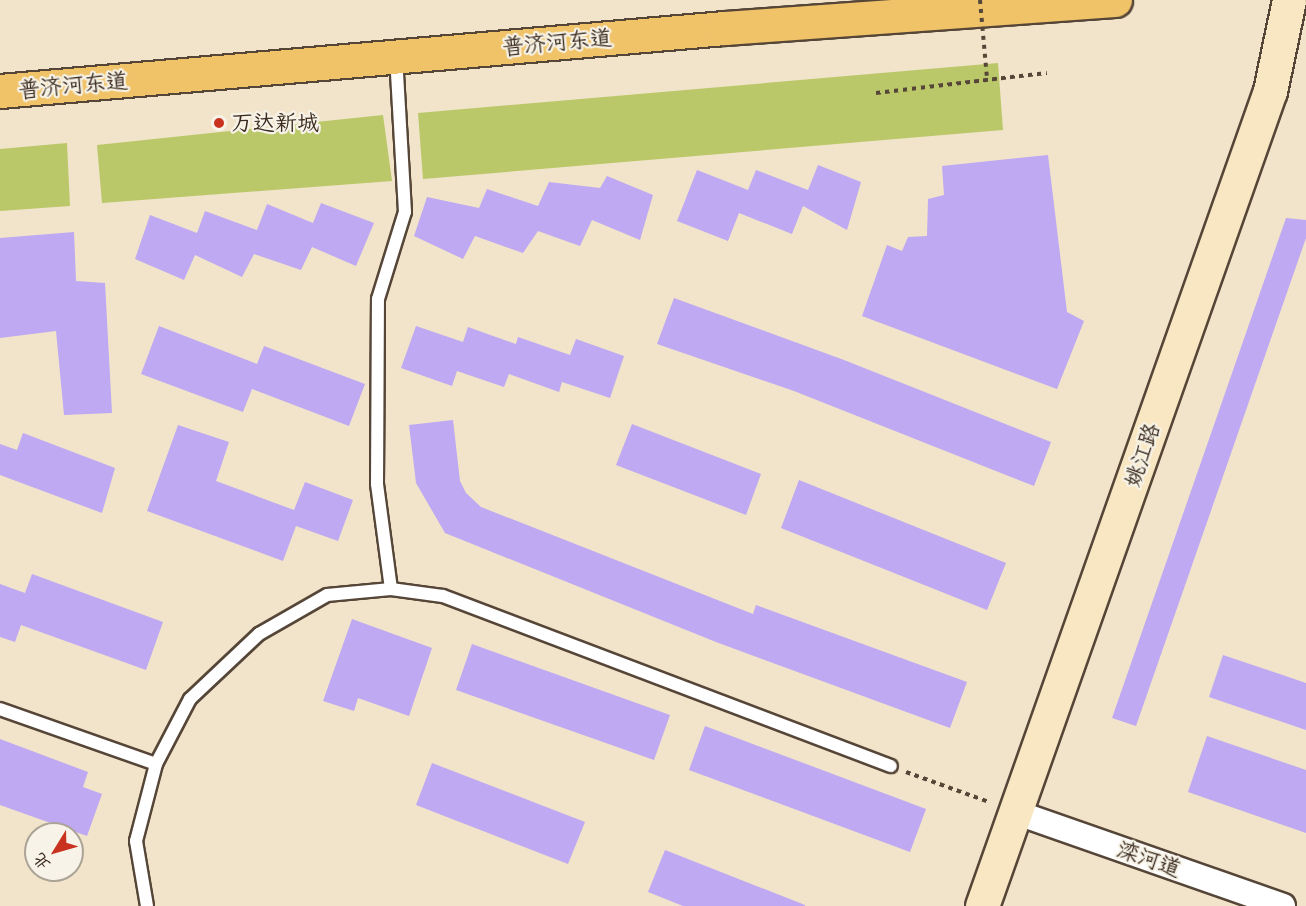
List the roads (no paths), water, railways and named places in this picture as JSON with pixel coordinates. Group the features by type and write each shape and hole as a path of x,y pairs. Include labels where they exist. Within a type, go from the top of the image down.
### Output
{"main road":[{"name":"普济河东道","path":"0,91 395,56 1115,0"}],"street":[{"name":"姚江路","path":"982,906 1270,91 1289,0"},
{"name":"滦河道","path":"1015,812 1283,906"}],"lane":[{"path":"391,589 377,472 378,299 405,212 395,56"},
{"path":"147,906 136,841 156,764 190,699 259,634 327,595 391,589 443,596 891,766"},
{"path":"0,709 156,764"}],"place":[{"name":"万达新城","path":"219,123"}]}
